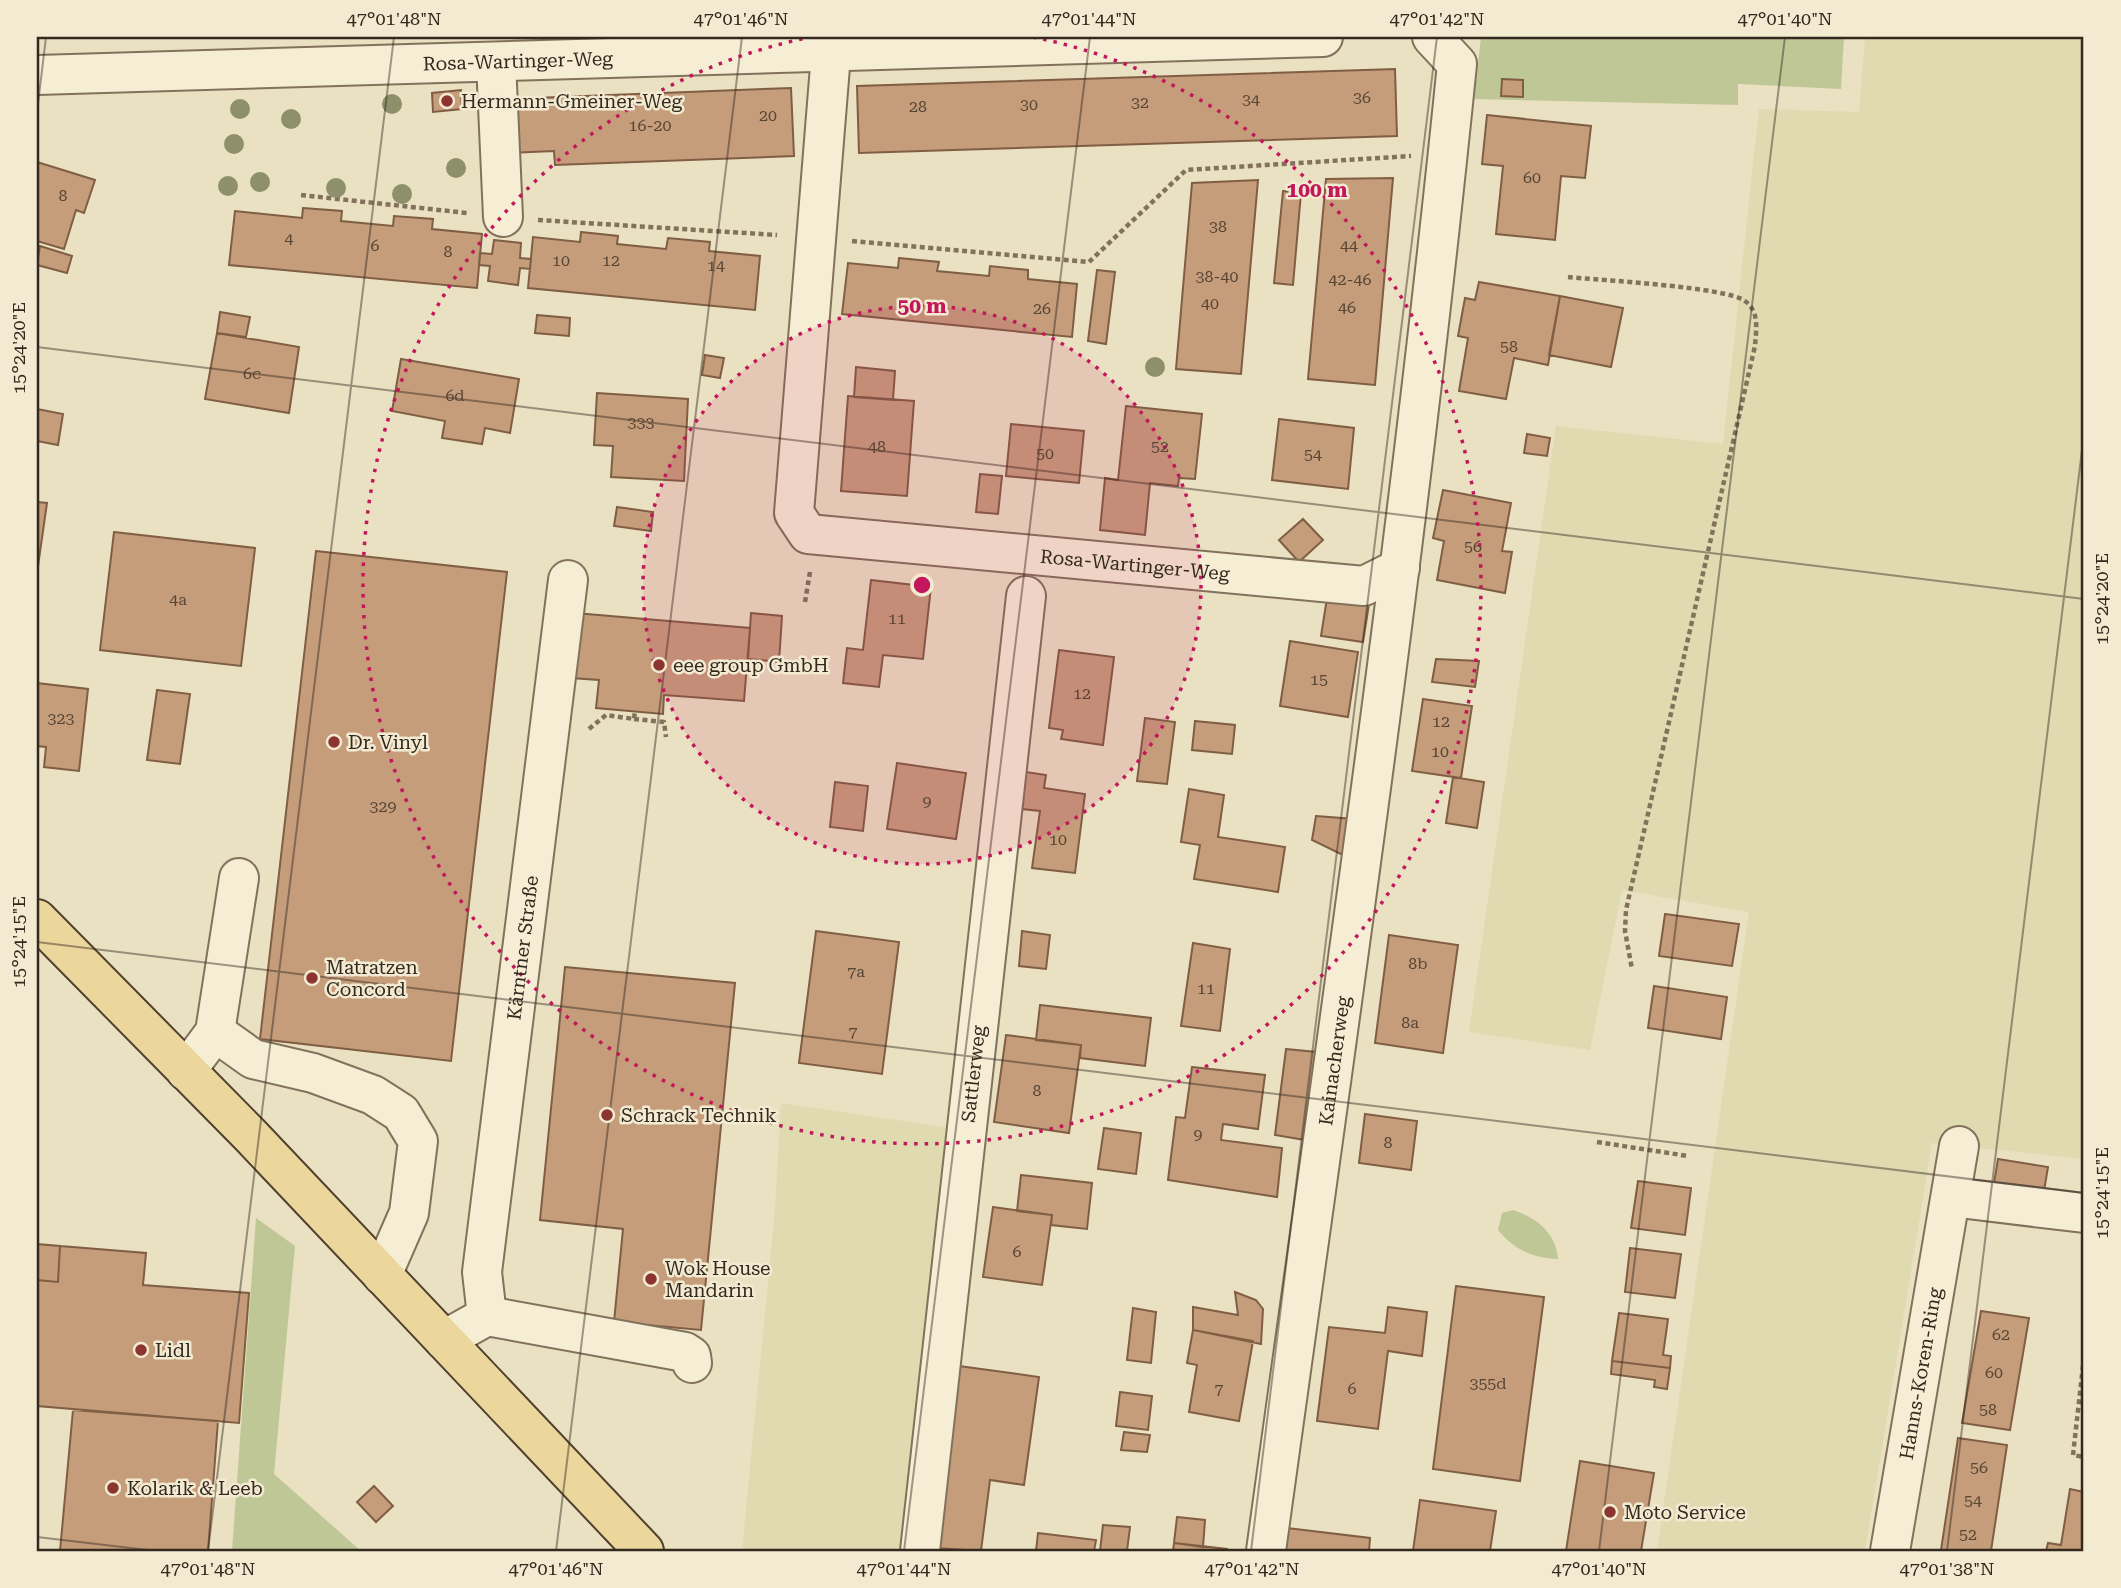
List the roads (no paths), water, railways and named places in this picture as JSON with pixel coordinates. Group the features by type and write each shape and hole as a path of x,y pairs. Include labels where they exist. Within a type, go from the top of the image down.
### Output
{"main road":[{"path":"37,919 382,1275 644,1551"}],"street":[{"name":"Rosa-Wartinger-Weg","path":"37,75 831,54 1323,37"},
{"path":"1401,568 1457,65 1432,37"},
{"name":"Rosa-Wartinger-Weg","path":"831,54 802,237 794,513 808,534 1364,586 1401,568"},
{"path":"496,62 503,218"},
{"name":"Kainacherweg","path":"1266,1551 1401,568"},
{"name":"Kärntner Straße","path":"487,1316 482,1272 568,580"},
{"name":"Sattlerweg","path":"920,1551 1026,596"},
{"path":"186,1071 215,1032 239,878"},
{"path":"215,1032 253,1059 313,1073 373,1095 401,1113 418,1141 409,1213 382,1275"},
{"name":"Hanns-Koren-Ring","path":"1890,1551 1959,1146"},
{"path":"1951,1197 2084,1213"},
{"path":"444,1340 487,1316 685,1352 691,1356 692,1363"}],"place":[{"name":"Hermann-Gmeiner-Weg","path":"447,101"},
{"name":"eee group GmbH","path":"659,665"},
{"name":"Dr. Vinyl","path":"334,742"},
{"name":"Matratzen Concord","path":"312,978"},
{"name":"Schrack Technik","path":"607,1115"},
{"name":"Wok House Mandarin","path":"651,1279"},
{"name":"Lidl","path":"141,1350"},
{"name":"Kolarik & Leeb","path":"113,1488"},
{"name":"Moto Service","path":"1610,1512"}]}
